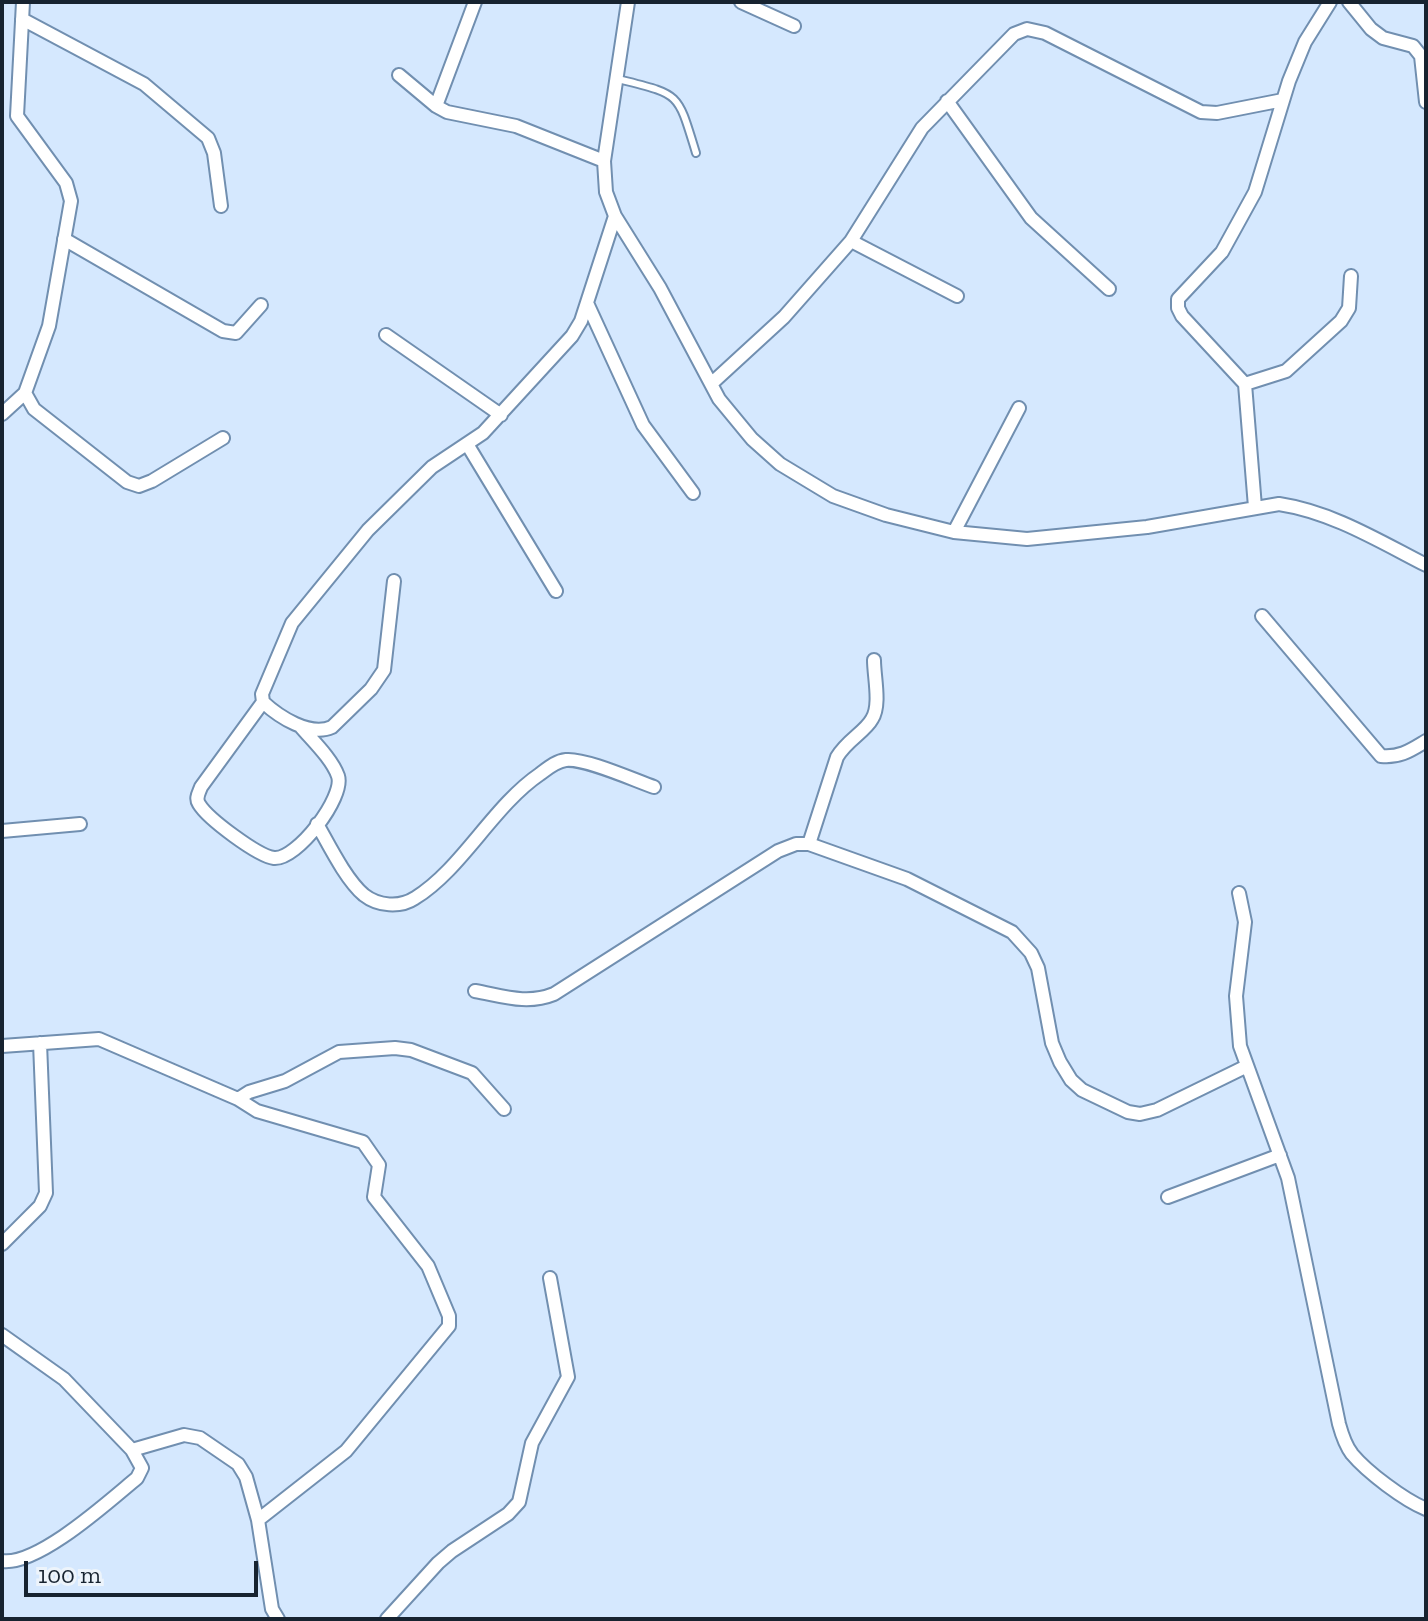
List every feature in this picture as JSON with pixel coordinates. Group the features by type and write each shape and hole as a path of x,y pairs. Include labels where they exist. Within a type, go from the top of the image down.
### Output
{"street":[{"path":"2,414 25,393 49,326 71,201 66,183 17,116 23,2"},
{"path":"436,106 475,2"},
{"path":"628,2 604,161 606,192 615,216 660,288 719,399 752,439 780,464 833,496 886,515 954,532 1027,539 1147,527 1279,504 1330,517 1426,565"},
{"path":"741,2 794,26"},
{"path":"1255,507 1245,384 1182,316 1178,299 1222,252 1255,192 1283,100 1305,42 1330,2"},
{"path":"1349,2 1371,29 1383,38 1413,46 1421,56 1426,102"},
{"path":"22,19 144,84 208,138 214,153 221,206"},
{"path":"711,384 784,317 851,241 922,128 1014,34 1027,29 1045,33 1201,112 1217,113 1283,100"},
{"path":"399,75 447,112 516,126 604,161"},
{"path":"947,101 1031,218 1109,289"},
{"path":"2,115 17,116"},
{"path":"263,702 301,727 339,777 340,788 317,824 295,850 274,858 220,825 199,805 197,798 201,787 263,702 262,694 292,623 368,530 432,467 483,433 572,336 587,303 615,216"},
{"path":"64,239 223,331 236,333 261,305"},
{"path":"851,241 957,296"},
{"path":"1245,384 1286,371 1341,321 1349,308 1351,276"},
{"path":"587,303 643,425 693,493"},
{"path":"386,335 501,415"},
{"path":"25,393 34,409 127,482 139,486 223,438"},
{"path":"954,532 1019,408"},
{"path":"467,444 556,591"},
{"path":"301,727 326,730 332,727 371,689 384,670 394,581"},
{"path":"1262,616 1381,756 1407,753 1426,741"},
{"path":"809,844 837,757 844,745 872,721 876,710 874,660"},
{"path":"317,824 365,896 382,904 394,905 413,900 432,885 515,793 557,762 578,761 654,787"},
{"path":"2,831 80,824"},
{"path":"475,991 528,1001 554,994 778,851 796,844 809,844 907,879 1012,932 1031,953 1038,968 1052,1043 1071,1080 1082,1090 1128,1112 1140,1114 1157,1110 1245,1067"},
{"path":"1239,893 1245,922 1236,996 1240,1046 1245,1067 1288,1178 1298,1237 1344,1441 1353,1455 1389,1485 1426,1509"},
{"path":"2,1046 99,1039 238,1099 257,1111 363,1142 379,1165 374,1197 428,1266 449,1316 449,1326 346,1451 258,1520"},
{"path":"2,1244 40,1206 46,1193 40,1043"},
{"path":"238,1099 249,1092 285,1081 339,1052 395,1048 411,1050 472,1073 504,1109"},
{"path":"1168,1197 1280,1155"},
{"path":"387,1619 438,1563 508,1514 519,1502 532,1443 568,1377 550,1278"},
{"path":"2,1335 64,1379 132,1450 142,1468 137,1478 72,1531 20,1559 2,1561"},
{"path":"132,1450 184,1435 200,1438 238,1464 246,1477 258,1520 272,1609 278,1619"}],"lane":[{"path":"615,78 674,96 682,109 696,153"}]}
